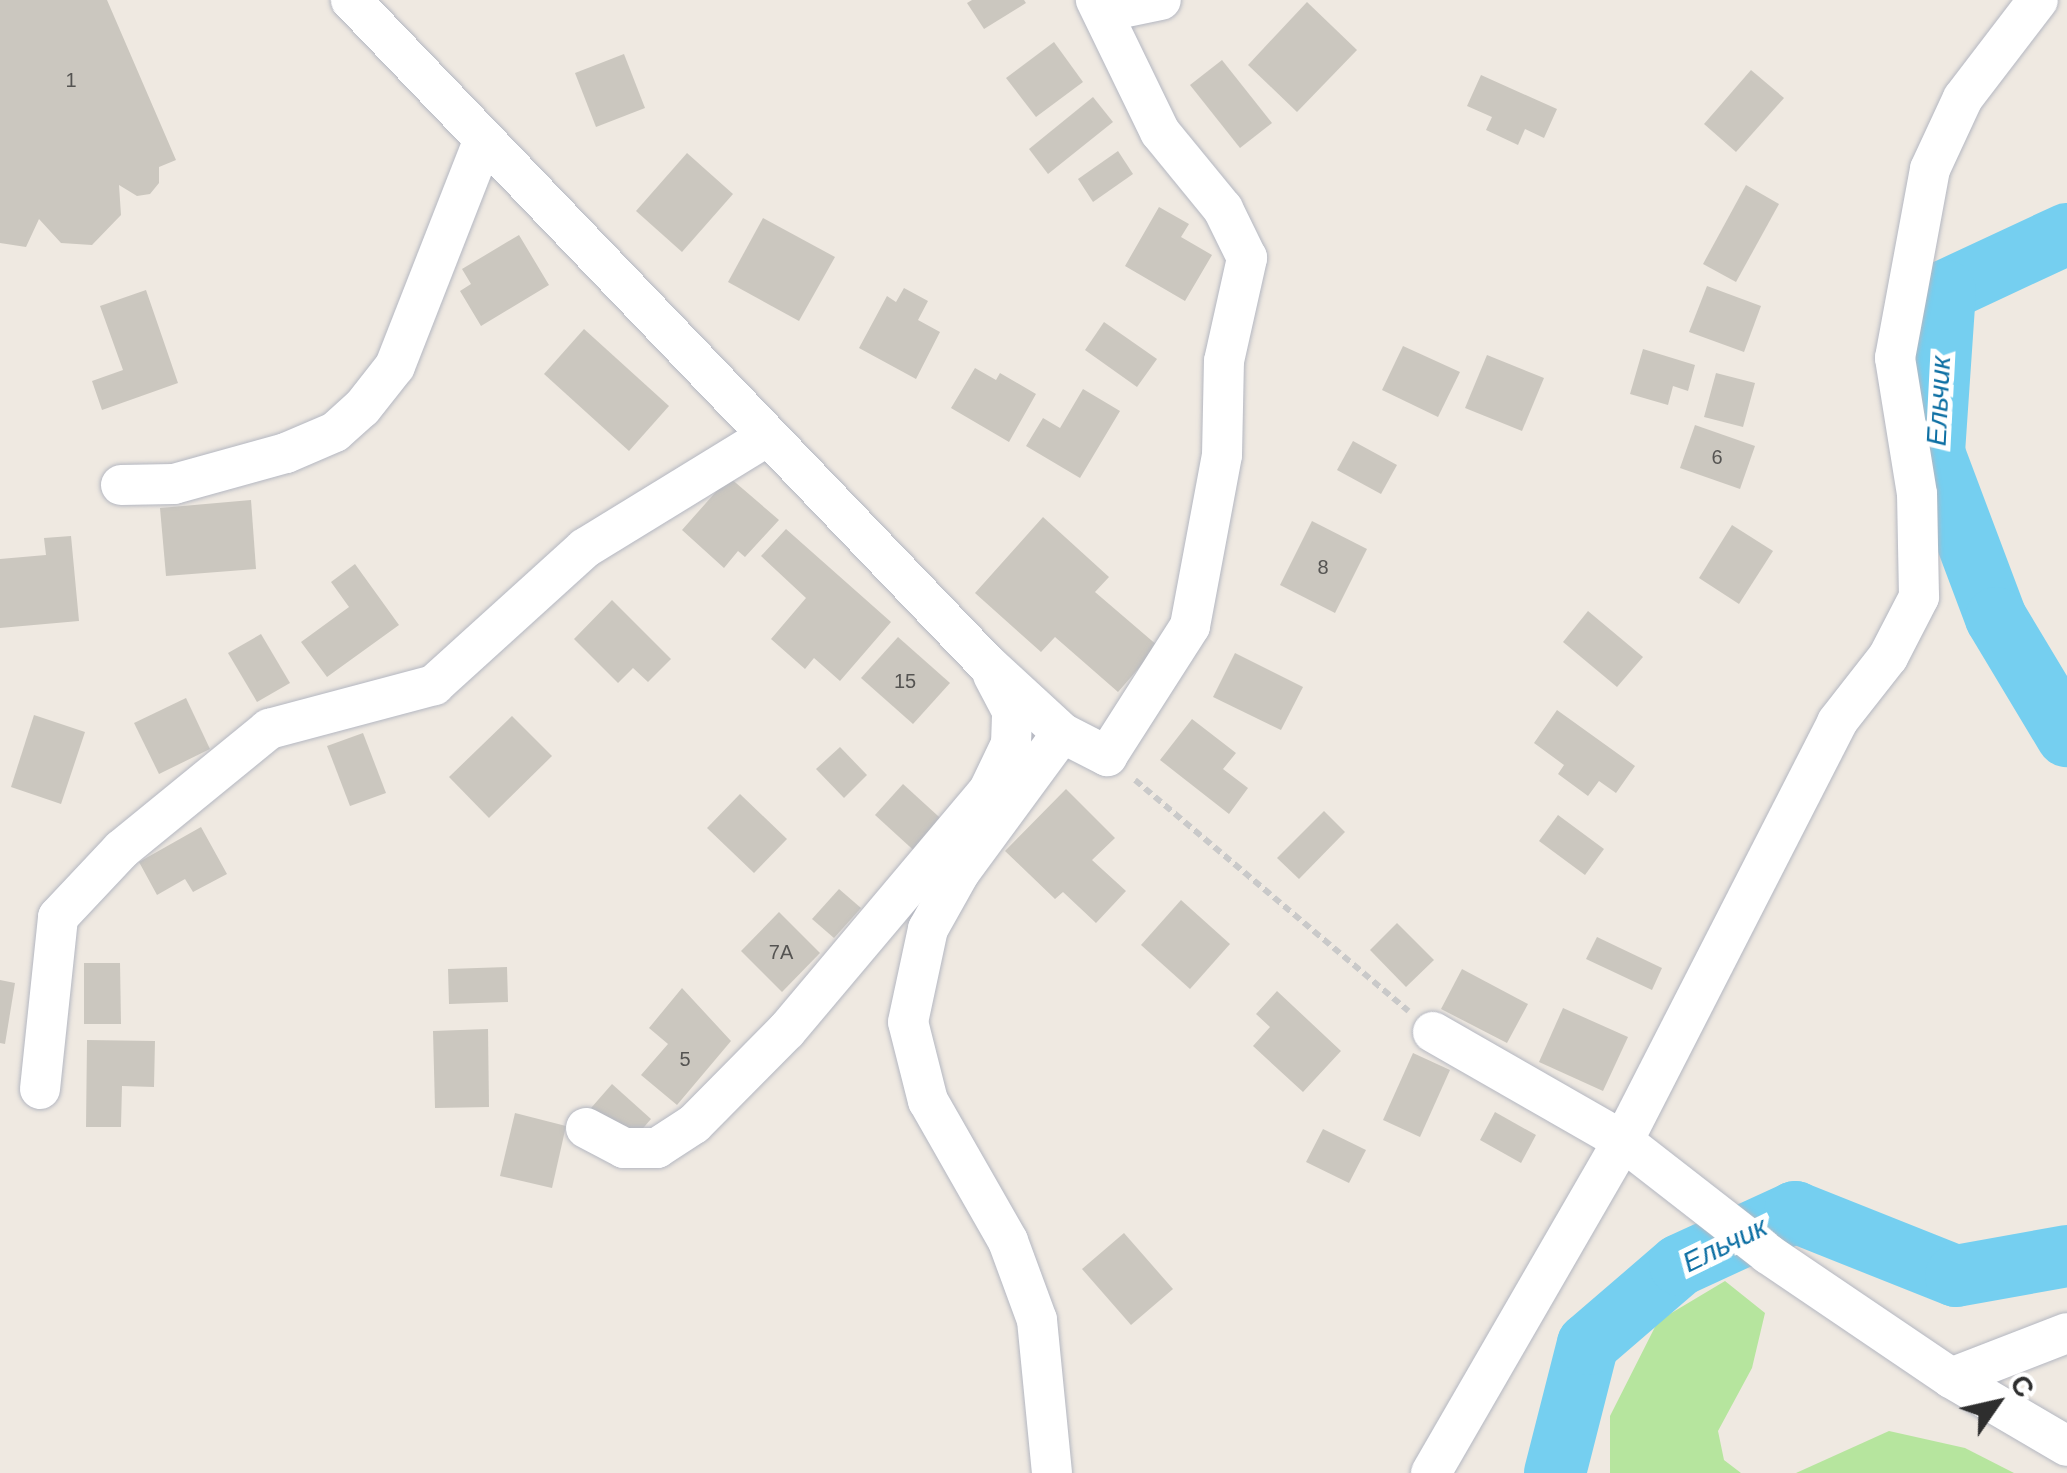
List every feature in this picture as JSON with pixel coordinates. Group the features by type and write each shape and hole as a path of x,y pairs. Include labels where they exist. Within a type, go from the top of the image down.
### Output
{"street":[{"path":"351,0 766,438 986,663 1062,733 1107,756 1190,626 1222,455 1224,362 1247,258 1224,209 1160,132 1100,6 1161,0"},
{"path":"1430,1473 1623,1140 1837,722 1888,657 1919,597 1917,494 1895,358 1930,170 1963,98 2038,0"},
{"path":"120,485 174,484 286,454 334,432 362,408 394,366 483,141"},
{"path":"40,1090 58,918 122,849 270,729 434,685 585,548 766,438"},
{"path":"586,1128 624,1148 657,1148 694,1124 787,1030 942,850 988,790 1011,744 1012,711 986,663"},
{"path":"1052,1473 1037,1320 1008,1241 928,1101 908,1022 928,929 960,872 1062,733"},
{"path":"1433,1032 1623,1140 1768,1254 1952,1378 2067,1446"},
{"path":"1952,1378 2067,1333"}],"path":[{"path":"1107,756 1433,1032"}],"green space":[{"path":"1725,1281 1765,1313 1752,1368 1718,1431 1724,1460 1741,1473 1610,1473 1610,1416 1658,1321"},
{"path":"1889,1431 1965,1448 2014,1473 1796,1473"}],"building":[{"path":"0,0 107,0 176,160 159,167 159,183 150,194 137,196 119,185 121,215 92,245 61,243 39,219 26,247 0,243"},
{"path":"1307,2 1357,50 1297,112 1248,65"},
{"path":"967,3 1026,3 984,29"},
{"path":"1054,42 1083,82 1036,117 1006,78"},
{"path":"624,54 645,108 596,127 575,73"},
{"path":"1222,60 1272,123 1240,148 1190,85"},
{"path":"1751,70 1784,98 1736,152 1704,124"},
{"path":"1481,75 1557,109 1544,138 1525,129 1518,145 1486,130 1492,117 1467,106"},
{"path":"1093,97 1113,122 1048,174 1029,149"},
{"path":"1118,151 1133,174 1093,202 1078,179"},
{"path":"687,153 733,194 682,252 636,211"},
{"path":"1746,185 1779,204 1736,282 1703,264"},
{"path":"1159,207 1189,224 1181,237 1212,255 1185,301 1125,266"},
{"path":"763,218 835,257 799,321 728,282"},
{"path":"519,235 549,285 481,326 460,291 471,284 462,269"},
{"path":"1707,286 1761,306 1744,352 1689,332"},
{"path":"904,288 928,301 918,320 940,332 916,379 859,348 887,296 896,302"},
{"path":"146,290 178,383 102,410 92,381 123,370 100,306"},
{"path":"1104,322 1157,359 1137,387 1085,350"},
{"path":"584,329 669,406 629,451 544,374"},
{"path":"1403,346 1460,372 1438,417 1382,390"},
{"path":"1643,349 1695,365 1688,391 1673,386 1668,405 1630,394"},
{"path":"1487,355 1544,378 1522,431 1465,408"},
{"path":"975,368 996,380 1000,373 1036,394 1009,442 951,408"},
{"path":"1716,373 1755,383 1743,427 1704,417"},
{"path":"1083,389 1120,411 1080,478 1026,446 1043,418 1060,428"},
{"path":"1695,425 1755,446 1740,489 1680,468"},
{"path":"1353,441 1397,465 1381,494 1337,470"},
{"path":"729,477 779,520 745,557 738,551 724,568 682,530"},
{"path":"251,500 256,569 166,576 160,508"},
{"path":"1043,517 1109,577 1095,592 1158,646 1118,692 1055,637 1041,652 975,593"},
{"path":"1312,521 1367,549 1335,613 1280,585"},
{"path":"1732,525 1773,551 1739,604 1699,578"},
{"path":"786,529 891,622 840,681 814,658 805,669 771,639 806,598 761,556"},
{"path":"71,536 79,621 0,628 0,559 46,555 44,538"},
{"path":"355,564 399,625 327,677 301,642 349,607 331,582"},
{"path":"612,600 671,659 648,682 633,668 618,683 574,639"},
{"path":"1588,611 1643,657 1617,687 1563,642"},
{"path":"261,634 290,683 257,702 228,653"},
{"path":"898,637 950,683 913,724 861,678"},
{"path":"1235,653 1303,687 1281,730 1213,697"},
{"path":"186,698 210,749 159,774 134,723"},
{"path":"1557,710 1635,766 1616,793 1599,781 1588,796 1558,774 1564,765 1534,743"},
{"path":"34,715 85,732 61,804 11,787"},
{"path":"512,716 552,756 489,818 449,777"},
{"path":"1192,719 1236,753 1223,769 1248,788 1229,814 1160,760"},
{"path":"363,733 386,793 350,806 327,746"},
{"path":"840,747 867,775 844,798 816,769"},
{"path":"903,784 949,826 921,857 875,815"},
{"path":"1066,789 1115,838 1092,860 1126,891 1096,923 1063,892 1055,899 1005,851"},
{"path":"740,794 787,839 754,873 707,828"},
{"path":"1324,811 1345,832 1299,879 1277,858"},
{"path":"1558,815 1604,849 1585,875 1539,841"},
{"path":"201,827 227,874 193,892 185,879 157,895 139,862"},
{"path":"839,889 861,908 834,938 812,919"},
{"path":"1181,900 1230,944 1190,989 1141,945"},
{"path":"779,912 820,953 782,992 741,951"},
{"path":"1397,923 1434,960 1406,987 1370,950"},
{"path":"1597,937 1662,968 1652,990 1586,959"},
{"path":"84,963 120,963 121,1024 84,1024"},
{"path":"507,967 508,1002 449,1004 448,969"},
{"path":"1462,969 1528,1004 1507,1043 1441,1009"},
{"path":"0,980 15,983 5,1044 0,1043"},
{"path":"682,988 731,1041 677,1105 641,1075 668,1044 649,1028"},
{"path":"1277,991 1341,1051 1303,1092 1253,1046 1270,1027 1256,1014"},
{"path":"1563,1008 1628,1037 1603,1091 1539,1062"},
{"path":"488,1029 489,1107 435,1108 433,1031"},
{"path":"87,1040 155,1041 154,1087 122,1086 121,1127 86,1127"},
{"path":"1413,1053 1450,1070 1420,1137 1383,1120"},
{"path":"612,1084 651,1119 631,1142 591,1108"},
{"path":"1495,1112 1536,1135 1521,1163 1480,1140"},
{"path":"515,1113 566,1126 552,1188 500,1176"},
{"path":"1323,1129 1366,1150 1349,1183 1306,1162"},
{"path":"1124,1233 1173,1289 1131,1325 1082,1269"}],"waterway":[{"name":"Ельчик","path":"2067,234 1945,291 1934,453 1996,618 2067,736"},
{"name":"Ельчик","path":"1555,1473 1588,1344 1680,1265 1795,1212 1956,1276 2067,1256"}]}
